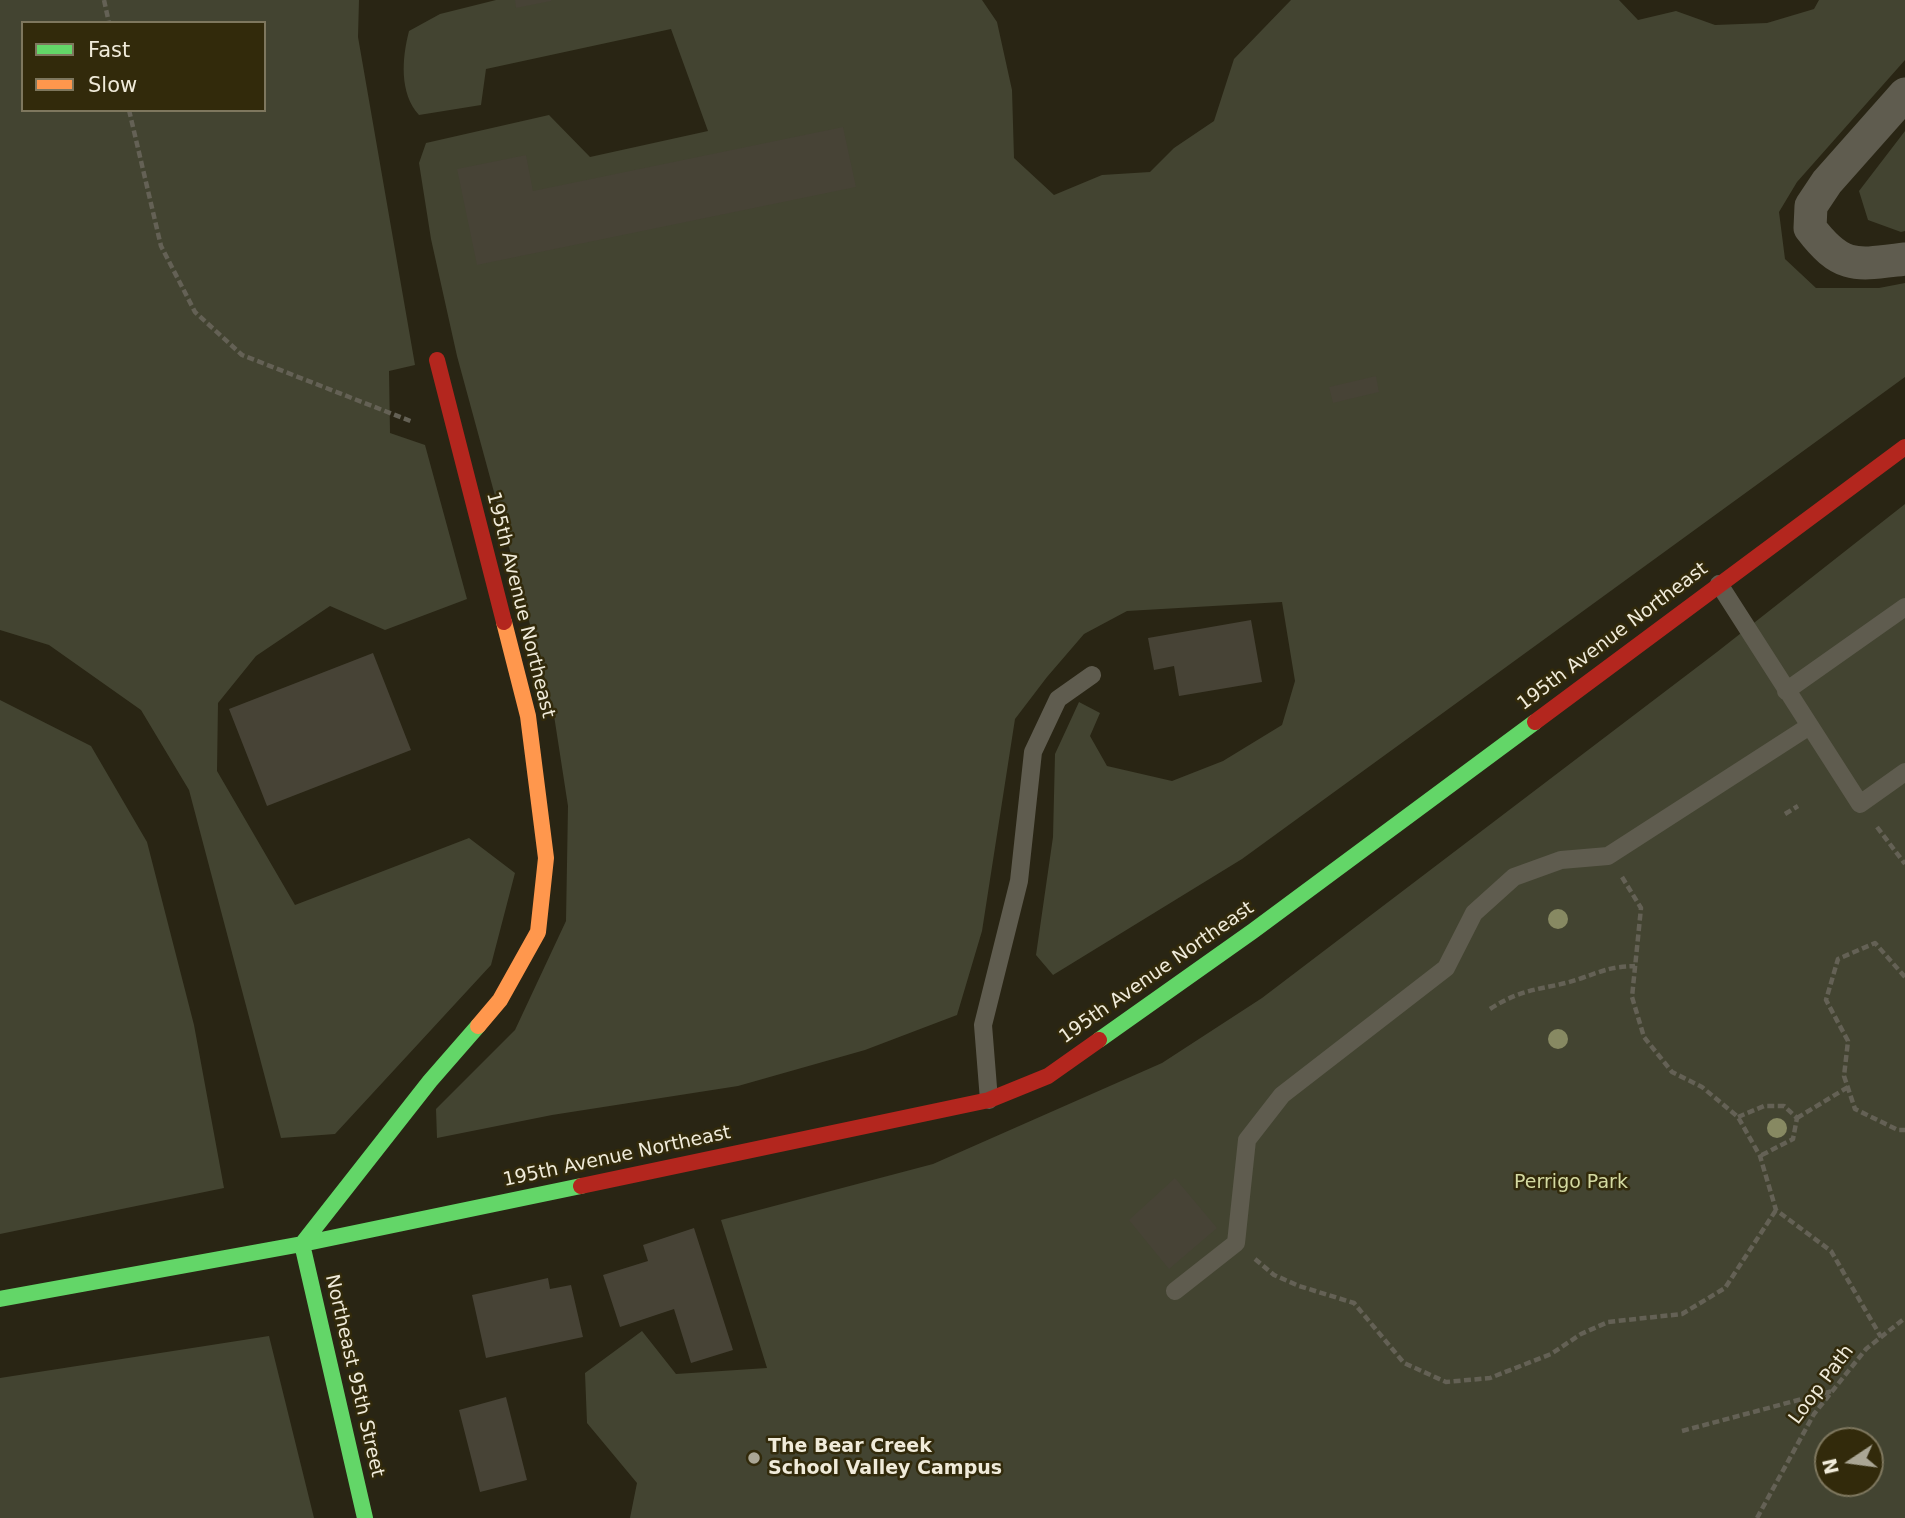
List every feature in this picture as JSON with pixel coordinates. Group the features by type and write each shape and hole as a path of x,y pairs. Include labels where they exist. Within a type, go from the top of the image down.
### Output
{"street":[{"path":"1905,94 1827,182 1811,206 1810,228 1827,251 1859,264 1905,259"},
{"name":"195th Avenue Northeast","path":"302,1244 430,1081 500,1000 538,932 546,858 528,716 437,360"},
{"name":"195th Avenue Northeast","path":"0,1299 302,1244 989,1100 1048,1076 1254,931 1905,447"},
{"name":"Northeast 95th Street","path":"302,1244 366,1518"}],"lane":[{"path":"1719,584 1808,727 1860,804 1905,772"},
{"path":"1786,691 1905,607"},
{"path":"989,1100 983,1025 1019,881 1032,752 1058,699 1092,675"},
{"path":"1175,1291 1236,1243 1247,1140 1282,1096 1446,968 1474,913 1514,877 1561,860 1608,856 1808,727"}],"path":[{"path":"104,0 109,21"},
{"path":"129,112 161,246 195,312 242,355 456,439"},
{"path":"1860,804 1905,864"},
{"path":"1785,814 1798,806"},
{"path":"1608,856 1642,908 1632,997 1644,1037 1672,1072 1702,1087 1738,1117 1760,1156 1776,1210 1831,1251 1881,1337"},
{"path":"1905,977 1875,943 1838,959 1826,1000 1848,1041 1844,1076 1855,1109 1898,1130 1905,1130"},
{"path":"1490,1009 1527,989 1582,978 1605,967 1635,966"},
{"path":"1760,1156 1793,1139 1797,1118 1848,1087"},
{"path":"1738,1117 1764,1106 1784,1106 1797,1118"},
{"path":"1236,1243 1274,1275 1299,1286 1354,1303 1404,1363 1446,1382 1490,1378 1551,1354 1581,1334 1608,1322 1682,1314 1725,1288 1776,1210"},
{"name":"Loop Path","path":"1757,1518 1814,1413 1866,1349 1905,1318"},
{"path":"1682,1431 1833,1391"}],"green space":[{"path":"0,0 359,0 358,37 415,365 389,371 390,433 425,445 467,599 385,630 330,606 256,656 218,703 217,771 295,905 469,838 515,873 491,965 335,1134 281,1138 189,790 141,710 49,645 0,630"},
{"path":"496,0 982,0 997,22 1012,90 1014,158 1054,195 1102,175 1150,172 1174,148 1214,121 1234,59 1291,0 1619,0 1638,20 1676,11 1715,25 1767,23 1814,9 1819,0 1905,0 1905,60 1797,182 1779,212 1785,259 1816,288 1879,288 1905,283 1905,377 1242,859 1053,975 1036,955 1053,837 1055,754 1079,702 1100,713 1090,736 1107,766 1172,781 1223,761 1282,725 1295,681 1282,602 1127,611 1084,634 1015,719 982,931 957,1015 865,1050 738,1086 552,1115 437,1138 436,1109 515,1030 566,921 568,806 553,709 457,356 431,239 419,163 426,143 549,115 590,157 708,131 671,29 486,69 481,105 419,115 405,86 405,52 409,31 440,14"},
{"path":"1905,131 1905,231 1901,232 1868,220 1859,191"},
{"name":"Perrigo Park","path":"1905,504 1905,1518 630,1518 637,1483 587,1423 585,1373 642,1331 676,1374 767,1368 721,1220 933,1164 1162,1063 1262,998 1717,652"},
{"path":"0,700 91,746 147,842 194,1025 224,1188 0,1234"},
{"path":"269,1336 314,1518 0,1518 0,1378"}],"building":[{"path":"515,0 551,0 551,1 516,8"},
{"path":"843,127 856,187 477,265 457,169 526,155 533,191"},
{"path":"1376,376 1379,392 1333,403 1329,387"},
{"path":"1251,620 1262,682 1179,696 1174,666 1154,670 1148,638"},
{"path":"373,653 411,750 267,806 229,709"},
{"path":"1175,1178 1217,1228 1169,1269 1129,1220"},
{"path":"694,1228 733,1350 691,1363 674,1309 620,1327 603,1275 648,1261 643,1245"},
{"path":"548,1278 550,1289 571,1285 583,1337 486,1358 472,1295"},
{"path":"506,1397 527,1480 480,1492 459,1410"}],"traffic: fast":[{"path":"1099,1040 1253,931 1535,722"},
{"path":"302,1244 430,1081 478,1026"},
{"path":"0,1299 302,1244 581,1186"},
{"path":"302,1244 365,1518"}],"traffic: slow":[{"path":"478,1026 500,1000 538,932 546,858 528,716 504,622"}],"traffic: jam":[{"path":"437,360 504,622"},
{"path":"1535,722 1905,447"},
{"path":"581,1186 989,1100 1048,1076 1099,1040"}],"place":[{"name":"The Bear Creek School Valley Campus","path":"754,1458"}]}
